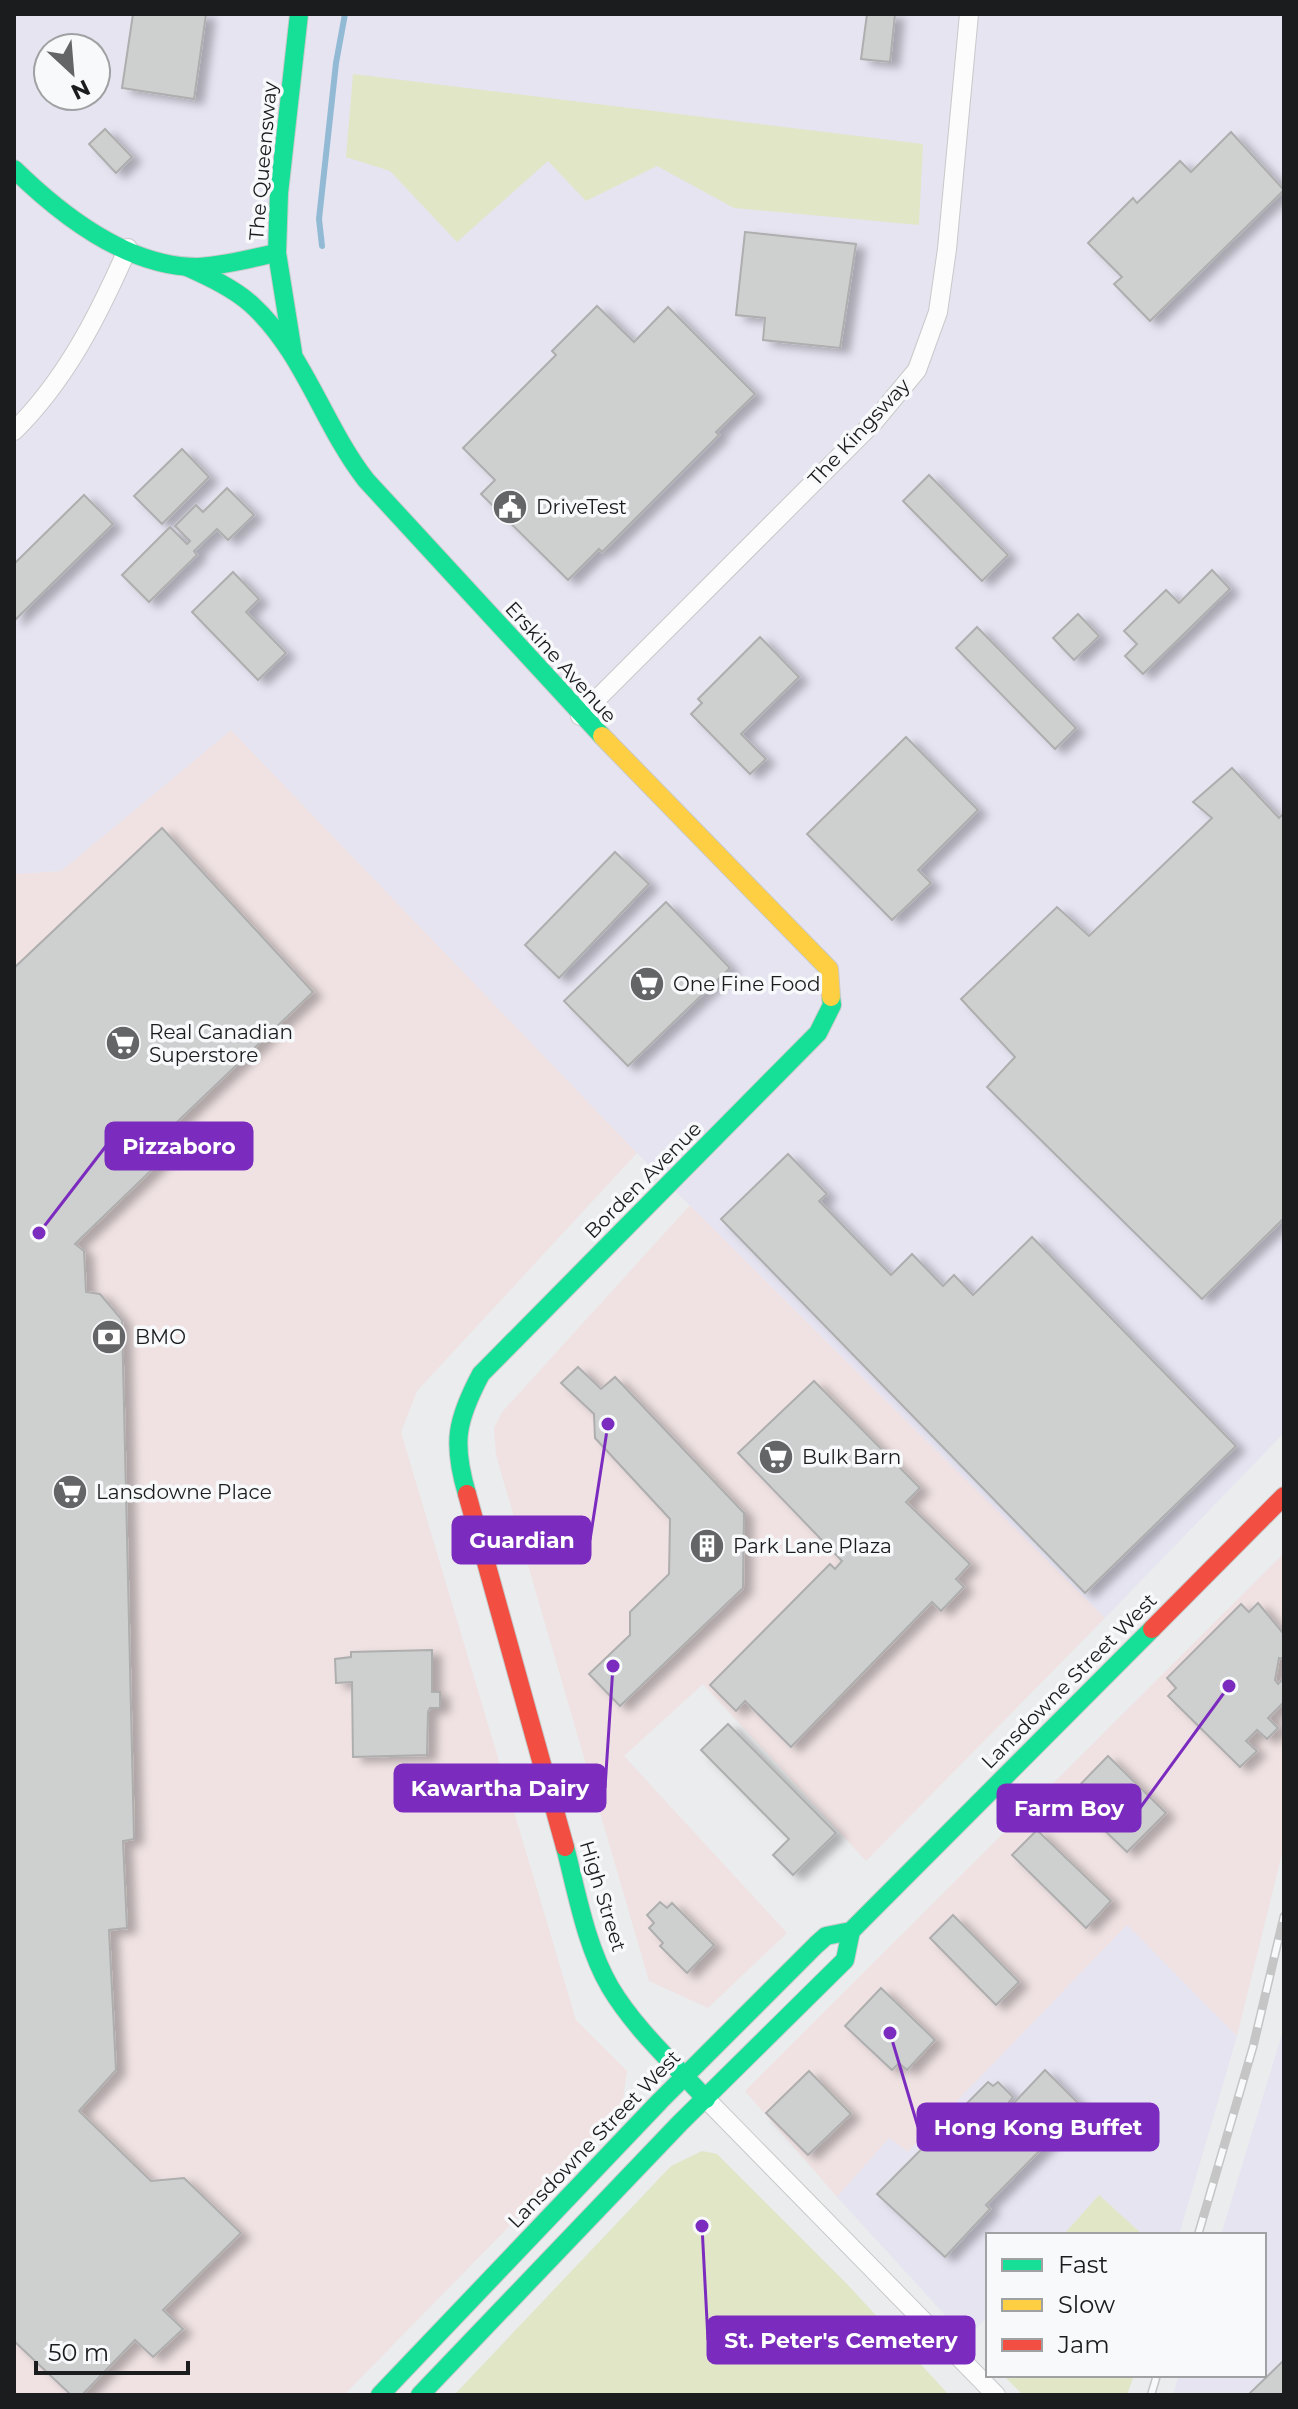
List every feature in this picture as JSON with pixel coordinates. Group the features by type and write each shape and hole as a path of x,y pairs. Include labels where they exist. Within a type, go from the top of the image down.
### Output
{"street":[{"name":"The Queensway","path":"294,358 277,253 279,193 299,14"},
{"name":"The Kingsway","path":"580,716 873,423 917,370 938,312 946,260 969,14"},
{"path":"14,169 43,199 81,226 128,248 187,267 223,284 252,304 294,358"},
{"path":"14,431 34,412 79,347 128,248"},
{"path":"187,267 277,253"},
{"name":"Erskine Avenue","path":"294,358 323,417 362,476 580,716 829,969"},
{"name":"Borden Avenue","path":"460,1413 481,1374 818,1033 832,1005 829,969"},
{"name":"High Street","path":"460,1413 455,1434 457,1459 591,1942 609,1985 633,2020 706,2099 996,2395"},
{"name":"Lansdowne Street West","path":"420,2395 845,1960 851,1931 1284,1496"},
{"name":"Lansdowne Street West","path":"380,2395 686,2076 826,1936 851,1931"}],"shaded area":[{"path":"14,14 1284,14 1284,1433 1105,1618 637,1153 231,730 61,871 14,874"},
{"path":"231,730 637,1153 417,1391 401,1432 576,2020 627,2071 621,2112 344,2395 14,2395 14,874 61,871"},
{"path":"691,1204 1105,1618 866,1861 703,1684 624,1756 787,1933 708,2008 649,1981 496,1455 494,1428 502,1412"},
{"path":"1284,1553 1284,1846 1237,2036 1127,1925 908,2152 889,2139 837,2197 745,2091"},
{"path":"1127,1925 1237,2036 1180,2233 1141,2233 1099,2196 1065,2233 986,2233 986,2318 967,2339 837,2197 889,2138 908,2152"},
{"path":"1284,2027 1284,2395 1173,2395 1178,2377 1266,2377 1266,2233 1222,2233"}],"green space":[{"path":"353,74 923,144 919,225 734,208 657,166 586,201 548,161 457,242 390,171 346,157"},
{"path":"702,2151 717,2154 848,2285 949,2395 454,2395 671,2166"},
{"path":"1099,2195 1141,2233 1065,2233"},
{"path":"1005,2377 1133,2377 1127,2395 1023,2395"}],"building":[{"path":"133,14 206,14 194,99 122,88"},
{"path":"867,14 895,14 890,62 861,59"},
{"path":"105,129 132,157 116,173 89,144"},
{"path":"1231,132 1284,190 1150,321 1114,284 1122,277 1088,243 1133,198 1137,203 1180,161 1191,172"},
{"path":"745,232 856,244 840,348 763,340 765,318 736,315"},
{"path":"597,306 634,342 668,307 755,394 716,432 719,435 602,552 599,549 568,580 481,494 495,480 463,448 556,355 552,351"},
{"path":"182,449 209,477 162,524 134,496"},
{"path":"929,475 1008,555 982,581 903,501"},
{"path":"227,488 254,515 228,540 217,529 194,551 197,555 149,602 122,575 170,527 187,544 190,541 175,526 196,505 203,512"},
{"path":"84,495 113,524 14,621 14,564"},
{"path":"1212,570 1230,589 1143,674 1125,656 1137,644 1124,631 1166,590 1179,603"},
{"path":"233,572 259,599 246,612 286,653 258,680 192,612"},
{"path":"1078,614 1099,636 1074,660 1053,638"},
{"path":"977,627 1076,728 1055,749 956,648"},
{"path":"760,637 799,677 741,734 766,759 750,774 691,714 702,703 698,699"},
{"path":"906,737 978,810 918,870 931,883 892,920 807,834"},
{"path":"1232,768 1279,818 1284,813 1284,1218 1202,1299 987,1087 1015,1057 961,999 1057,907 1089,936 1212,818 1193,802"},
{"name":"Lansdowne Place","path":"162,828 313,992 154,1144 165,1157 75,1244 84,1251 86,1292 100,1294 122,1320 134,1839 123,1841 127,1928 109,1930 116,2070 79,2111 151,2181 184,2178 241,2233 163,2310 183,2329 153,2357 135,2340 82,2395 71,2395 14,2341 14,968"},
{"path":"615,852 649,884 559,978 525,945"},
{"name":"One Fine Food","path":"666,902 730,968 628,1066 564,1001"},
{"path":"788,1154 827,1194 819,1201 891,1275 912,1254 943,1286 954,1275 973,1295 1032,1237 1236,1446 1085,1593 721,1219"},
{"name":"Park Lane Plaza","path":"578,1367 601,1389 615,1377 744,1513 743,1588 620,1706 589,1674 630,1635 630,1612 669,1574 670,1519 595,1438 594,1414 561,1383"},
{"path":"814,1381 920,1488 906,1502 970,1564 956,1579 964,1587 941,1611 932,1602 791,1747 745,1701 736,1711 710,1685 830,1564 835,1569 842,1561 738,1453"},
{"path":"1258,1603 1283,1633 1284,1629 1284,1659 1279,1658 1275,1680 1278,1684 1284,1678 1284,1702 1268,1718 1278,1728 1267,1739 1257,1730 1246,1741 1257,1751 1240,1767 1168,1696 1176,1688 1167,1678 1241,1604 1249,1612"},
{"path":"432,1650 432,1692 440,1692 440,1708 430,1708 428,1712 427,1755 353,1757 352,1682 336,1683 335,1659 351,1657 351,1652"},
{"path":"728,1724 836,1833 793,1875 773,1855 789,1839 701,1750"},
{"path":"1108,1756 1166,1813 1127,1852 1069,1796"},
{"path":"1037,1830 1111,1901 1086,1928 1012,1855"},
{"path":"660,1902 667,1908 672,1903 714,1945 687,1973 660,1946 663,1943 649,1928 654,1923 647,1915"},
{"path":"953,1915 1019,1982 996,2005 930,1938"},
{"path":"881,1988 935,2040 907,2070 899,2063 892,2070 845,2026"},
{"path":"1045,2070 1079,2104 1060,2124 1063,2127 986,2205 990,2209 945,2257 877,2194 988,2082 993,2086 998,2082 1013,2097 1009,2102 1012,2105"},
{"path":"809,2071 851,2114 808,2155 766,2113"},
{"path":"1284,2360 1284,2395 1248,2395"}],"waterway":[{"path":"322,246 319,219 336,63 345,14"}],"railway":[{"path":"1199,2233 1253,2047 1284,1916"},
{"path":"1151,2395 1156,2377"}],"traffic: fast":[{"path":"293,353 277,253 279,193 299,14"},
{"path":"14,169 74,220 121,248 146,258 171,265 197,267 277,253"},
{"path":"187,267 236,293 269,323 299,366 337,436 366,480 602,736"},
{"path":"467,1494 459,1460 459,1432 466,1405 481,1374 818,1033 832,1005 831,997"},
{"path":"380,2395 660,2101 816,1945 826,1936 851,1931 1152,1629"},
{"path":"565,1847 588,1937 610,1987 643,2031 706,2099"},
{"path":"420,2395 680,2123 845,1960 851,1931"}],"traffic: slow":[{"path":"602,736 829,969 831,997"}],"traffic: jam":[{"path":"467,1494 565,1847"},
{"path":"1152,1629 1284,1496"}],"place":[{"name":"DriveTest","path":"510,507"},
{"name":"One Fine Food","path":"647,984"},
{"name":"Real Canadian Superstore","path":"123,1043"},
{"name":"Pizzaboro","path":"39,1233"},
{"name":"BMO","path":"109,1337"},
{"name":"Guardian","path":"608,1424"},
{"name":"Bulk Barn","path":"776,1457"},
{"name":"Lansdowne Place","path":"70,1492"},
{"name":"Park Lane Plaza","path":"707,1546"},
{"name":"Kawartha Dairy","path":"613,1666"},
{"name":"Farm Boy","path":"1229,1686"},
{"name":"Hong Kong Buffet","path":"890,2033"},
{"name":"St. Peter's Cemetery","path":"702,2226"}]}
